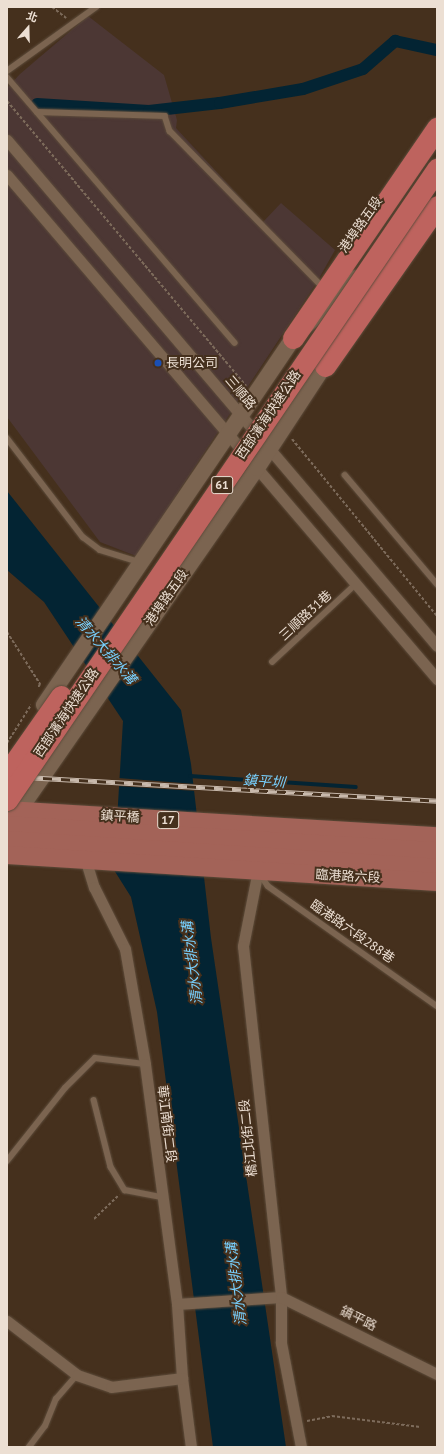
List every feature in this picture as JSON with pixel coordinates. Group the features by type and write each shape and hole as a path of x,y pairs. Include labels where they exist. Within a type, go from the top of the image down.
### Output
{"highway":[{"path":"293,338 437,128"},
{"name":"西部濱海快速公路","path":"7,773 437,153"},
{"name":"西部濱海快速公路","path":"9,820 437,169"},
{"path":"325,366 437,206"}],"main road":[{"name":"17","path":"9,820 80,838 260,849 437,851"},
{"name":"17","path":"260,849 437,836"},
{"name":"17","path":"7,855 80,838"},
{"name":"鎮平橋","path":"80,838 260,849"},
{"name":"臨港路六段","path":"260,849 437,868"},
{"name":"臨港路六段","path":"260,849 437,882"}],"street":[{"name":"港埠路五段","path":"7,759 37,706 141,563 229,435 253,395 293,338 320,284 437,116"},
{"name":"三順路","path":"7,140 437,646"},
{"path":"7,175 355,585 437,679"},
{"name":"港埠路五段","path":"9,820 77,727 257,468 325,366 393,242 437,177"},
{"name":"港埠路五段","path":"325,366 355,335 437,217"},
{"name":"港埠路五段","path":"293,338 393,242"},
{"name":"華江南街二段","path":"80,838 94,887 125,950 145,1064 161,1198 181,1305 182,1378 191,1447"},
{"name":"橋江北街二段","path":"260,849 243,946 281,1297 281,1343 298,1423 301,1447"},
{"path":"181,1305 281,1297"},
{"name":"鎮平路","path":"281,1297 437,1374"},
{"path":"7,1321 77,1375 111,1387 182,1378"}],"lane":[{"path":"7,71 96,7"},
{"path":"7,77 235,343"},
{"path":"37,112 165,116 170,131 320,284"},
{"path":"7,438 83,536 100,550 141,563"},
{"path":"345,476 437,584"},
{"name":"三順路31巷","path":"272,662 355,585"},
{"name":"臨港路六段288巷","path":"260,849 268,886 437,1006"},
{"path":"7,1161 65,1088 95,1058 145,1064"},
{"path":"94,1100 110,1167 125,1190 161,1198"},
{"path":"29,1447 45,1426 56,1399 77,1375"}],"path":[{"path":"52,7 74,24"},
{"path":"7,101 253,395"},
{"path":"283,428 437,616"},
{"path":"7,632 40,684 38,690"},
{"path":"7,743 37,706"},
{"path":"94,1219 125,1190"},
{"path":"298,1423 332,1416 420,1427"}],"shaded area":[{"path":"88,16 164,75 177,120 176,128 263,222 281,203 335,250 317,282 136,556 100,542 7,417 7,88 20,74"}],"water":[{"name":"清水大排水溝","path":"7,491 181,710 191,764 211,938 286,1447 213,1447 157,1012 131,897 114,870 123,721 44,602 7,570"}],"pier":[{"path":"118,778 196,784 196,791 117,786"}],"waterway":[{"path":"37,104 149,111 220,103 303,89 363,69 395,41 437,50"},
{"name":"鎮平圳","path":"190,776 356,787"}],"railway":[{"path":"7,776 437,801"}],"place":[{"name":"長明公司","path":"158,363"}]}
